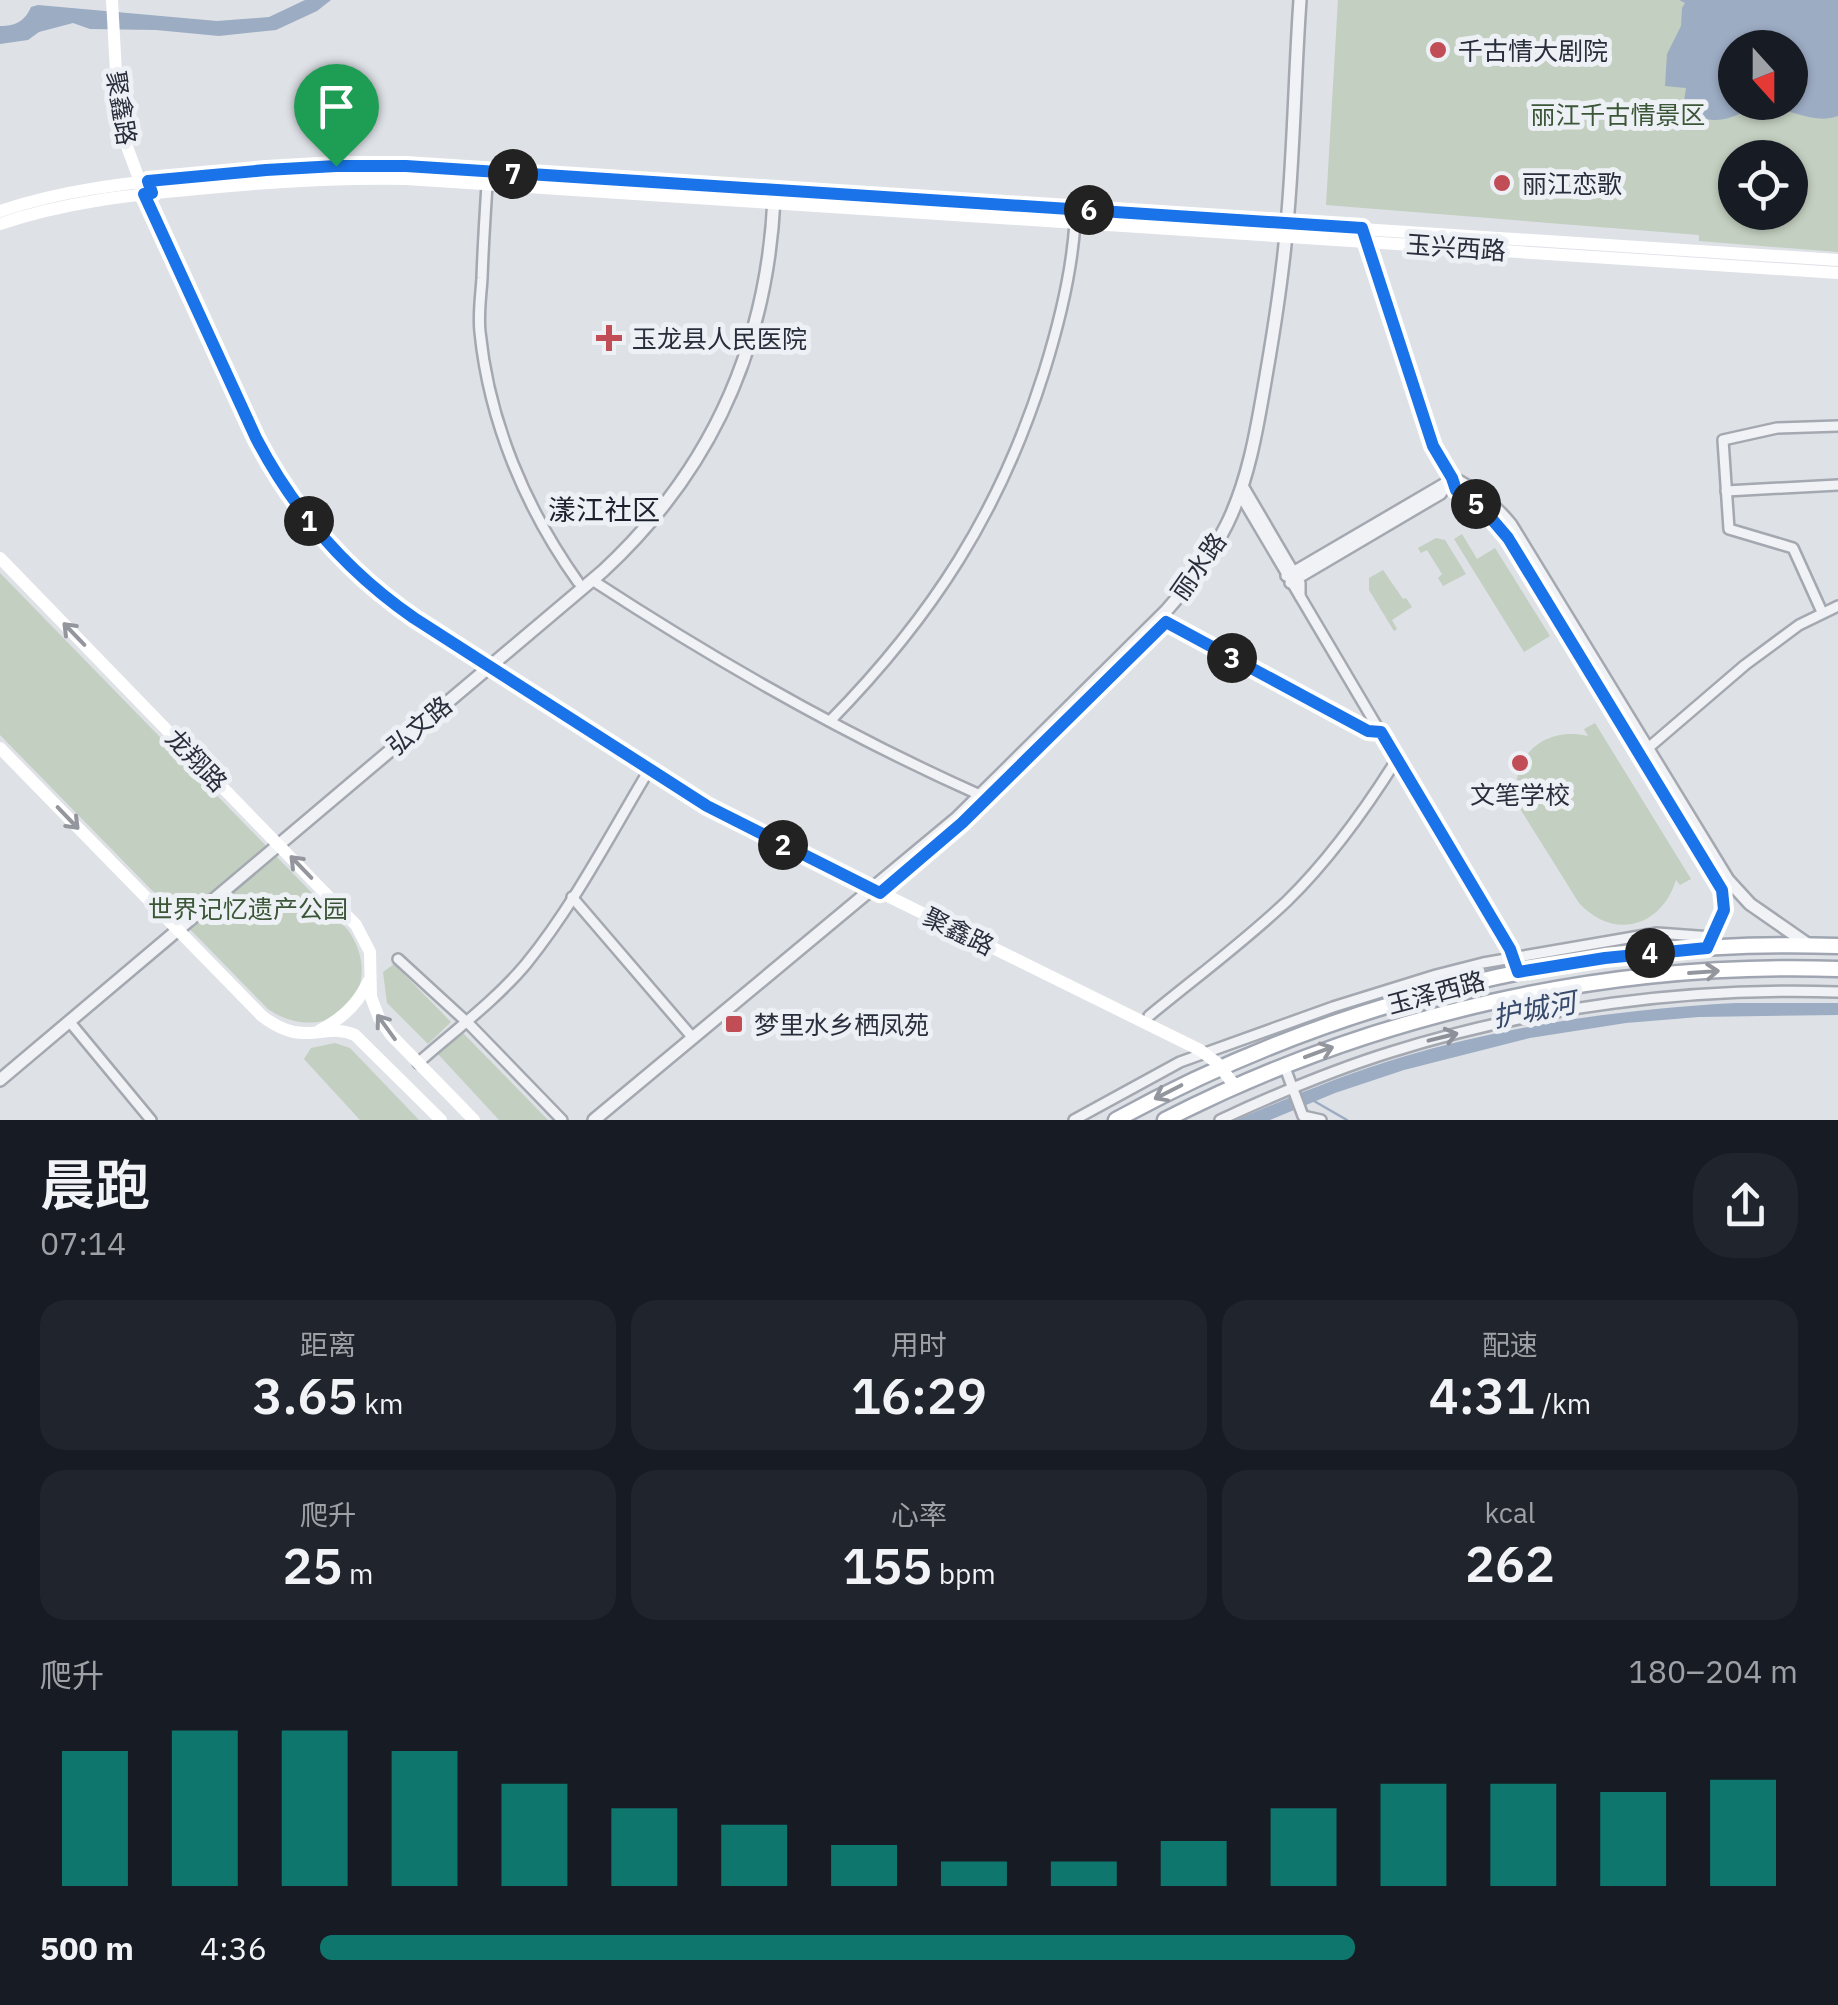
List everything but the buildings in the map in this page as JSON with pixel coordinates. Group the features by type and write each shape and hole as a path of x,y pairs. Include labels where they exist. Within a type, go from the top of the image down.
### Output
{"main road":[{"name":"聚鑫路","path":"116,2 118,109 126,144 262,434 302,500 343,550 418,612 489,662 707,806 1210,1052"},
{"name":"玉兴西路","path":"0,224 146,187 284,168 372,166 1075,222 1290,230"},
{"name":"玉兴西路","path":"0,211 70,192 337,178 406,179 1838,260"},
{"name":"玉兴西路","path":"1364,234 1838,273"},
{"name":"龙翔路","path":"0,558 356,924 370,952 371,996 376,1014 390,1034 474,1120"},
{"name":"聚鑫路","path":"489,662 711,800 879,889 1149,1016 1210,1052 1238,1085"},
{"path":"0,748 262,1016 280,1027 308,1034 344,1030 355,1035 441,1120"},
{"name":"玉泽西路","path":"1116,1120 1224,1065 1284,1040 1516,965 1605,958 1709,942 1838,946"},
{"name":"玉泽西路","path":"1166,1120 1284,1065 1387,1029 1458,1010 1535,993 1675,974 1838,969"},
{"path":"308,1034 348,1012 371,973"}],"street":[{"name":"丽水路","path":"594,1120 962,823 1166,622 1217,557 1236,524 1261,405 1290,230 1304,0"},
{"path":"486,185 479,328 487,373 517,476 542,527 578,582"},
{"name":"弘文路","path":"0,1070 592,580 657,516 719,422 738,378 766,279 770,197"},
{"name":"弘文路","path":"489,662 612,552 651,511 684,466 712,419 735,364 753,303 770,197"},
{"path":"830,721 914,626 959,562 988,511 1048,361 1070,268 1075,222"},
{"path":"1364,234 1433,446 1456,490 1485,511 1508,538 1720,885 1724,910 1709,942"},
{"path":"1822,612 1793,548 1729,529 1723,440 1777,428 1838,426"},
{"path":"1291,577 1452,478"},
{"path":"1452,478 1490,504 1510,525 1728,880 1739,894 1809,945"},
{"path":"1726,491 1838,485"},
{"name":"丽水路","path":"606,1120 957,818 1178,598 1211,553 1243,492"},
{"path":"1243,492 1516,965"},
{"path":"592,580 685,639 830,721 980,794"},
{"path":"1647,748 1800,624 1838,606"},
{"path":"1166,622 1368,731 1381,732"},
{"path":"1149,1016 1254,931 1300,887 1349,830 1397,760"},
{"path":"418,1063 526,965 649,770"},
{"path":"572,897 693,1038"},
{"name":"弘文路","path":"0,1080 175,927"},
{"path":"398,959 562,1120"},
{"path":"1074,1120 1180,1062 1389,989 1484,963 1516,965"},
{"path":"1220,1120 1370,1058 1550,1014 1742,991 1838,992"},
{"path":"69,1022 151,1120"},
{"path":"1284,1065 1303,1116 1322,1120"}],"green space":[{"name":"丽江千古情景区","path":"1338,0 1838,0 1838,252 1699,241 1699,235 1326,205"},
{"path":"1462,534 1477,559 1495,548 1550,636 1524,652 1454,539"},
{"path":"1436,538 1445,540 1466,574 1443,586 1438,578 1442,574 1427,550 1421,553 1418,548"},
{"path":"1383,570 1412,607 1392,620 1397,629 1394,631 1369,590 1369,578"},
{"name":"世界记忆遗产公园","path":"0,573 348,930 359,953 362,974 357,993 346,1008 331,1018 312,1023 290,1020 268,1009 0,735"},
{"path":"1595,723 1691,879 1680,885 1676,880 1659,909 1635,923 1606,922 1579,903 1519,807 1518,775 1531,750 1556,736 1588,736 1584,729"},
{"path":"394,964 451,1022 428,1044 387,1003 383,972"},
{"path":"462,1032 548,1120 499,1120 437,1053"},
{"path":"335,1043 350,1048 419,1120 360,1120 304,1059 311,1048"}],"water":[{"path":"305,0 331,0 276,30 219,36 90,29 73,23 39,32 28,40 0,44 0,26 19,22 31,7 38,5 217,21 269,17"},
{"path":"1679,0 1838,0 1838,116 1808,117 1808,30 1718,30 1718,120 1697,116 1683,108 1686,88 1665,86 1667,54 1681,26 1685,3"},
{"path":"1736,1003 1838,1003 1838,1015 1699,1017 1626,1023 1530,1038 1404,1070 1270,1120 1236,1120 1360,1071 1484,1036 1609,1014"}],"waterway":[{"path":"1314,1101 1347,1120"}],"place":[{"name":"千古情大剧院","path":"1438,50"},
{"name":"丽江恋歌","path":"1502,183"},
{"name":"玉龙县人民医院","path":"609,338"},
{"name":"文笔学校","path":"1520,763"},
{"name":"梦里水乡栖凤苑","path":"734,1024"}],"district":[{"name":"漾江社区","path":"604,509"}],"route":[{"path":"336,166 406,166 1362,228 1440,461 1456,490 1485,511 1508,538 1722,890 1724,910 1707,948 1518,972 1510,949 1381,732 1368,731 1166,622 962,823 880,893 707,806 384,596 323,538 274,471 144,194 152,193 148,181 336,166"}],"water label":[{"name":"护城河","path":"1534,1009"}]}
